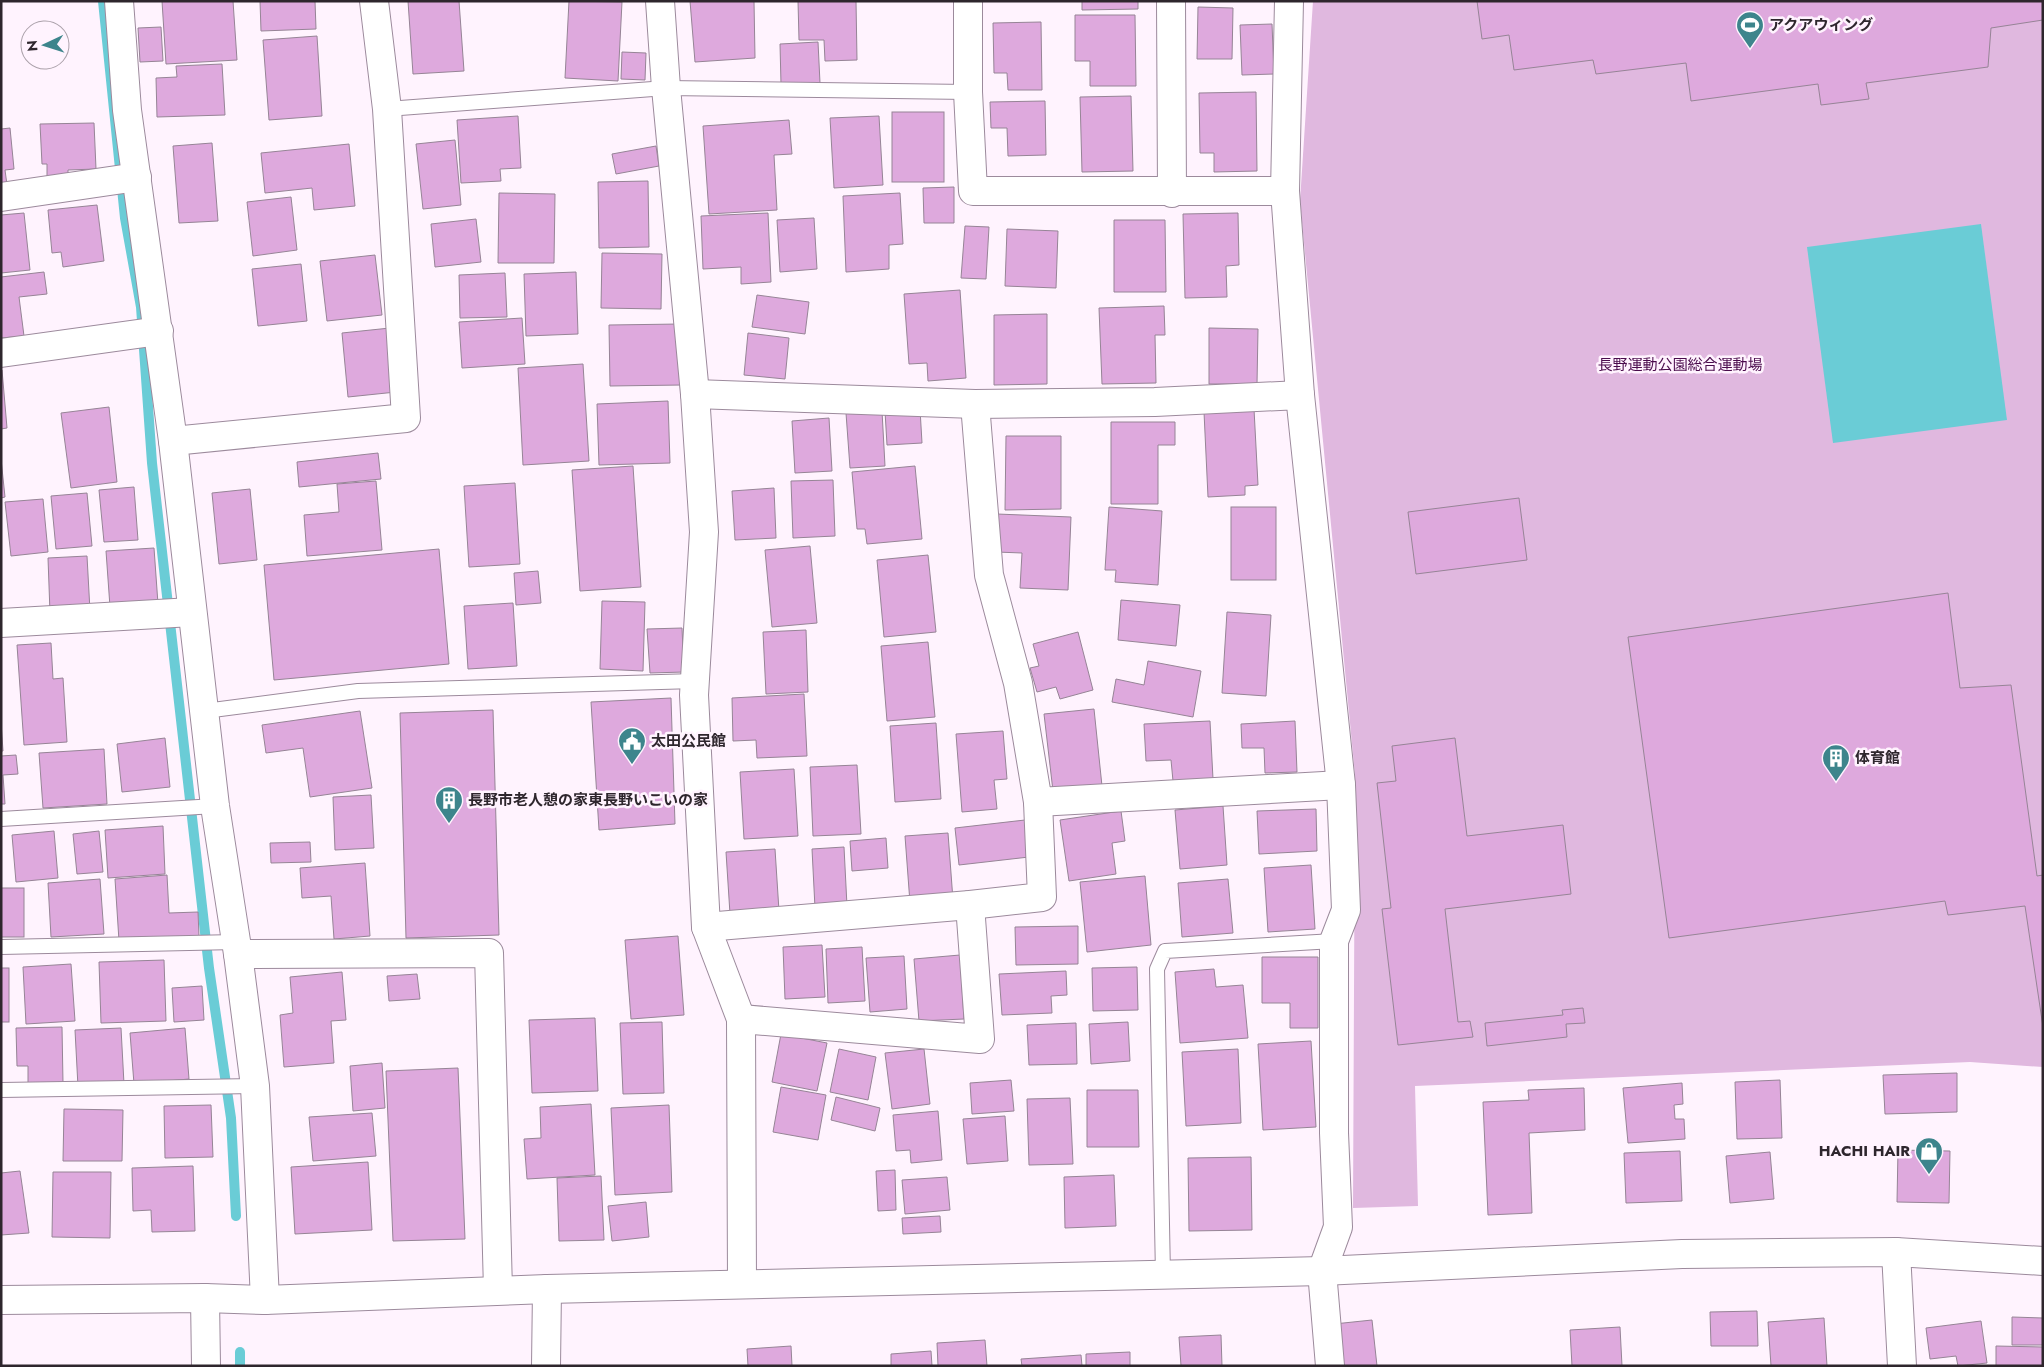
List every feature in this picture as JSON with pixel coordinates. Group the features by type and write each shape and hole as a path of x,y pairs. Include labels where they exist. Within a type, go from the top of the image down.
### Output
{"street":[{"path":"119,1 127,110 124,179 146,333 173,441 188,612 205,711 209,806 233,946 250,1086 265,1300"},
{"path":"173,441 406,418 386,109 374,1"},
{"path":"660,1 666,88 695,394 704,532 695,681 706,927 741,1019 742,1284"},
{"path":"968,1 968,92 973,191 1172,193 1285,191"},
{"path":"1171,1 1172,193"},
{"path":"1289,1 1285,191 1300,395 1342,785 1346,910 1334,942 1334,1133 1338,1227 1322,1271 1330,1366"},
{"path":"1,197 124,179"},
{"path":"1,353 146,333"},
{"path":"695,394 975,404 1155,402 1300,395"},
{"path":"706,927 970,905 1042,896 1038,802 1018,683 989,575 975,404"},
{"path":"1,623 188,612"},
{"path":"1038,802 1342,785"},
{"path":"741,1019 980,1040 970,905"},
{"path":"233,946 489,954 498,1290"},
{"path":"1896,1252 1902,1366"},
{"path":"1,1300 205,1298 265,1300 498,1290 1322,1271 1682,1254 1896,1252 2043,1261"},
{"path":"546,1366 547,1289"},
{"path":"205,1298 206,1366"}],"lane":[{"path":"386,109 666,88 968,92"},
{"path":"205,711 358,691 695,681"},
{"path":"1,819 209,806"},
{"path":"1163,1275 1157,969 1165,951 1334,942"},
{"path":"1,947 192,944 233,946"},
{"path":"1,1090 250,1086"}],"green space":[{"name":"長野運動公園総合運動場","path":"1313,1 2043,1 2043,1067 1970,1062 1415,1086 1418,1206 1353,1208 1355,775 1300,201"}],"water":[{"path":"1981,224 2007,420 1833,443 1807,247"}],"building":[{"path":"162,1 233,1 237,60 166,64"},
{"path":"260,1 315,1 316,29 261,31"},
{"path":"408,1 459,1 464,71 413,74"},
{"path":"569,1 622,2 618,81 565,78"},
{"path":"690,1 754,1 755,58 695,62"},
{"path":"798,1 856,1 857,60 825,61 824,40 799,40"},
{"path":"1082,1 1138,1 1138,9 1082,10"},
{"name":"アクアウィング","path":"1477,1 2043,1 2043,20 1991,28 1988,67 1866,83 1869,99 1821,105 1818,84 1691,101 1686,63 1596,74 1593,60 1514,70 1509,35 1482,39"},
{"path":"1198,7 1233,8 1232,59 1197,59"},
{"path":"1075,15 1135,15 1136,86 1090,86 1090,61 1075,61"},
{"path":"1041,22 1042,90 1008,90 1007,73 994,73 993,23"},
{"path":"1272,24 1274,74 1242,75 1240,25"},
{"path":"161,27 163,61 140,62 138,28"},
{"path":"317,36 322,116 269,120 263,40"},
{"path":"818,42 820,83 781,84 780,44"},
{"path":"622,52 646,53 645,80 621,79"},
{"path":"222,64 225,115 157,117 156,78 177,77 176,66"},
{"path":"1256,92 1257,171 1214,172 1214,153 1200,153 1199,93"},
{"path":"1131,96 1133,171 1082,172 1080,97"},
{"path":"1045,101 1046,155 1008,156 1007,128 991,128 990,102"},
{"path":"892,112 944,112 944,182 892,182"},
{"path":"518,116 521,168 500,169 501,181 461,183 457,120"},
{"path":"879,116 883,185 834,188 830,118"},
{"path":"789,120 792,154 774,155 777,210 709,214 703,126"},
{"path":"94,123 96,169 68,170 68,177 47,178 47,164 42,164 40,124"},
{"path":"10,128 14,169 5,170 7,185 1,186 1,129"},
{"path":"455,140 461,205 423,209 416,144"},
{"path":"212,143 218,221 179,223 173,146"},
{"path":"349,144 355,206 314,210 312,188 265,193 261,153"},
{"path":"656,146 659,166 616,174 612,154"},
{"path":"648,181 649,247 599,248 598,182"},
{"path":"954,187 954,223 924,223 923,188"},
{"path":"499,193 555,194 554,263 498,263"},
{"path":"900,193 903,244 889,245 889,269 846,272 843,196"},
{"path":"291,197 297,250 253,256 247,202"},
{"path":"97,205 104,261 63,267 61,252 52,253 48,210"},
{"path":"24,213 30,270 1,273 1,215"},
{"path":"768,213 771,282 741,284 741,267 703,269 701,216"},
{"path":"1238,213 1239,265 1226,266 1227,297 1185,298 1183,214"},
{"path":"814,218 817,269 780,272 777,220"},
{"path":"476,219 481,262 435,267 431,224"},
{"path":"1114,220 1165,220 1166,292 1114,292"},
{"path":"965,226 989,227 986,279 961,278"},
{"path":"1007,229 1058,231 1056,288 1005,286"},
{"path":"602,253 662,254 661,309 601,308"},
{"path":"375,255 382,315 327,321 320,261"},
{"path":"301,264 307,321 258,326 252,269"},
{"path":"44,272 47,294 19,297 24,336 1,338 1,277"},
{"path":"576,272 578,334 526,336 524,274"},
{"path":"505,273 507,317 460,318 459,275"},
{"path":"960,290 966,378 928,381 927,363 909,364 904,294"},
{"path":"757,295 809,302 805,334 752,327"},
{"path":"1164,306 1165,335 1155,335 1156,383 1102,384 1099,308"},
{"path":"1047,314 1047,384 994,385 994,315"},
{"path":"522,318 525,364 462,368 459,322"},
{"path":"680,324 682,385 610,386 609,325"},
{"path":"390,328 396,392 348,397 342,333"},
{"path":"1209,328 1258,329 1257,384 1209,384"},
{"path":"748,333 789,338 785,379 744,375"},
{"path":"583,364 589,461 523,465 518,368"},
{"path":"1,370 7,428 1,429"},
{"path":"668,401 670,463 599,465 597,404"},
{"path":"109,407 117,482 71,488 61,413"},
{"path":"920,409 922,443 887,445 885,411"},
{"path":"1254,409 1258,485 1245,486 1245,495 1208,497 1204,412"},
{"path":"882,411 885,466 850,468 846,413"},
{"path":"829,418 832,471 795,473 792,421"},
{"path":"1111,422 1175,422 1175,445 1158,445 1158,504 1111,504"},
{"path":"1006,436 1061,436 1061,509 1005,510"},
{"path":"378,453 381,479 299,487 297,462"},
{"path":"1,459 5,497 1,498"},
{"path":"633,466 641,587 580,591 572,470"},
{"path":"915,466 922,539 867,544 865,529 857,529 852,472"},
{"path":"833,480 835,536 793,538 791,481"},
{"path":"376,481 382,550 307,556 304,515 339,512 337,484"},
{"path":"515,483 520,564 469,567 464,486"},
{"path":"134,487 138,540 104,542 99,490"},
{"path":"774,488 776,538 735,540 732,491"},
{"path":"250,489 257,560 219,564 212,493"},
{"path":"87,493 92,546 56,549 51,496"},
{"path":"1519,498 1527,560 1416,574 1408,512"},
{"path":"43,499 48,552 11,556 5,502"},
{"path":"1109,507 1162,511 1158,585 1115,582 1116,570 1105,570"},
{"path":"1231,507 1276,507 1276,580 1231,580"},
{"path":"997,514 1071,517 1068,590 1020,588 1022,553 996,552"},
{"path":"810,546 817,623 772,627 765,550"},
{"path":"154,548 158,604 110,607 106,551"},
{"path":"439,549 449,664 274,680 264,565"},
{"path":"928,555 936,632 884,637 877,560"},
{"path":"87,556 90,611 50,613 48,558"},
{"path":"538,571 541,603 516,605 514,573"},
{"name":"体育館","path":"1948,593 1960,688 2011,685 2037,876 2043,875 2043,1027 2025,906 1948,915 1945,901 1669,938 1628,637"},
{"path":"1121,600 1180,605 1176,646 1118,640"},
{"path":"602,601 645,602 643,671 600,669"},
{"path":"513,603 517,666 468,669 464,606"},
{"path":"1227,612 1271,615 1266,696 1222,693"},
{"path":"682,628 684,672 650,673 647,629"},
{"path":"806,630 808,692 766,694 763,632"},
{"path":"1078,632 1093,690 1060,699 1056,687 1037,692 1030,668 1039,666 1033,644"},
{"path":"928,642 935,717 887,721 881,646"},
{"path":"51,643 53,679 63,678 67,742 24,745 17,645"},
{"path":"1148,661 1201,671 1193,717 1112,702 1116,679 1144,685"},
{"path":"804,694 807,756 757,758 756,740 733,741 732,698"},
{"path":"671,698 675,824 599,830 591,702"},
{"path":"1094,709 1102,786 1053,791 1044,714"},
{"name":"長野市老人憩の家東長野いこいの家","path":"493,710 499,935 406,938 400,713"},
{"path":"360,711 372,788 310,797 303,748 266,753 262,725"},
{"path":"1210,721 1213,779 1173,781 1171,760 1146,761 1144,724"},
{"path":"1295,721 1297,772 1265,773 1264,748 1242,748 1241,724"},
{"path":"1,722 3,751 1,751"},
{"path":"936,723 941,799 895,802 890,726"},
{"path":"1003,731 1007,779 994,780 997,809 962,812 956,734"},
{"path":"165,738 170,787 122,792 117,744"},
{"path":"1455,738 1467,836 1563,825 1571,894 1445,909 1458,1022 1470,1021 1473,1037 1398,1045 1382,909 1391,908 1377,783 1396,781 1392,746"},
{"path":"104,749 107,804 43,808 39,753"},
{"path":"16,755 18,774 3,775 5,804 1,804 1,756"},
{"path":"857,765 861,834 813,836 810,767"},
{"path":"794,769 798,836 744,839 740,772"},
{"path":"371,795 374,848 335,850 333,797"},
{"path":"1223,806 1227,865 1180,869 1175,810"},
{"path":"1316,809 1317,851 1259,854 1257,811"},
{"path":"1121,811 1125,841 1112,843 1116,874 1069,881 1060,820"},
{"path":"1025,820 1029,857 959,865 955,828"},
{"path":"163,826 165,874 108,878 105,830"},
{"path":"54,831 58,878 16,882 12,835"},
{"path":"99,831 103,872 77,874 73,834"},
{"path":"948,833 953,900 910,903 905,836"},
{"path":"886,838 888,868 852,871 850,841"},
{"path":"310,842 311,862 271,863 270,843"},
{"path":"844,847 847,906 815,908 812,849"},
{"path":"775,849 779,911 730,914 726,852"},
{"path":"365,863 370,936 334,939 331,896 302,898 300,868"},
{"path":"1311,865 1315,929 1268,932 1264,868"},
{"path":"167,875 169,913 198,912 199,936 119,941 115,879"},
{"path":"1145,876 1151,945 1087,952 1080,882"},
{"path":"100,879 104,934 51,937 48,883"},
{"path":"1228,879 1233,933 1182,937 1178,883"},
{"path":"1,888 24,888 24,937 1,937"},
{"path":"1078,926 1078,964 1016,965 1015,927"},
{"path":"678,936 684,1015 631,1019 625,940"},
{"path":"822,945 825,997 785,999 783,947"},
{"path":"862,947 865,1001 828,1003 826,949"},
{"path":"960,955 964,1019 919,1021 914,959"},
{"path":"904,956 907,1009 870,1012 866,958"},
{"path":"1262,957 1318,957 1318,1028 1290,1028 1290,1003 1262,1003"},
{"path":"164,960 166,1021 101,1023 99,962"},
{"path":"71,964 75,1021 26,1024 23,967"},
{"path":"1137,967 1138,1010 1093,1011 1092,968"},
{"path":"1,968 9,968 9,1022 1,1022"},
{"path":"1214,969 1216,987 1243,985 1248,1038 1180,1043 1175,972"},
{"path":"1066,971 1067,995 1051,996 1052,1013 1002,1015 999,974"},
{"path":"342,972 346,1020 331,1021 334,1063 284,1067 280,1015 293,1013 290,977"},
{"path":"417,974 420,999 389,1001 387,976"},
{"path":"202,986 204,1020 174,1022 172,988"},
{"path":"1583,1008 1585,1023 1566,1024 1567,1037 1487,1046 1485,1023 1563,1015 1562,1010"},
{"path":"595,1018 598,1091 532,1093 529,1020"},
{"path":"662,1022 664,1093 623,1094 620,1023"},
{"path":"1128,1022 1130,1061 1091,1064 1089,1024"},
{"path":"1076,1023 1077,1064 1029,1065 1027,1025"},
{"path":"62,1027 63,1083 28,1084 28,1066 17,1066 16,1028"},
{"path":"121,1028 124,1084 78,1087 75,1030"},
{"path":"185,1028 189,1079 134,1084 130,1033"},
{"path":"781,1034 827,1043 817,1091 772,1082"},
{"path":"1311,1041 1316,1127 1263,1130 1258,1044"},
{"path":"839,1049 876,1057 868,1100 830,1092"},
{"path":"924,1049 930,1104 892,1109 885,1053"},
{"path":"1238,1049 1241,1123 1186,1126 1182,1052"},
{"path":"382,1063 385,1108 353,1111 350,1066"},
{"path":"458,1068 465,1239 393,1241 386,1071"},
{"path":"1957,1073 1957,1112 1885,1114 1883,1075"},
{"path":"1011,1080 1014,1111 972,1114 970,1083"},
{"path":"1780,1080 1782,1138 1737,1139 1735,1082"},
{"path":"1682,1083 1683,1104 1674,1105 1675,1119 1684,1119 1685,1139 1628,1143 1623,1088"},
{"path":"781,1087 826,1095 818,1140 773,1132"},
{"path":"1584,1088 1585,1130 1529,1133 1532,1213 1488,1215 1483,1102 1529,1100 1528,1090"},
{"path":"1087,1090 1138,1090 1139,1147 1087,1147"},
{"path":"836,1097 880,1108 875,1131 831,1120"},
{"path":"1070,1098 1073,1164 1029,1165 1027,1099"},
{"path":"591,1104 595,1175 527,1179 524,1139 541,1138 540,1107"},
{"path":"211,1105 213,1157 165,1158 164,1106"},
{"path":"669,1105 672,1192 615,1195 611,1108"},
{"path":"64,1109 123,1110 122,1161 63,1161"},
{"path":"938,1111 942,1160 911,1163 910,1150 896,1151 893,1115"},
{"path":"372,1113 376,1156 313,1161 309,1117"},
{"path":"1005,1116 1008,1161 967,1164 963,1119"},
{"path":"1898,1150 1950,1151 1949,1203 1897,1202"},
{"path":"1680,1151 1682,1201 1626,1203 1624,1153"},
{"path":"1770,1152 1774,1199 1730,1203 1726,1156"},
{"path":"1251,1157 1252,1230 1189,1231 1188,1158"},
{"path":"368,1162 372,1230 295,1234 291,1167"},
{"path":"193,1166 195,1231 152,1232 151,1210 133,1211 132,1168"},
{"path":"895,1170 896,1210 878,1211 876,1171"},
{"path":"20,1171 29,1233 1,1235 1,1173"},
{"path":"53,1172 111,1172 110,1238 52,1237"},
{"path":"1114,1175 1116,1226 1065,1228 1064,1177"},
{"path":"601,1176 604,1240 559,1241 557,1178"},
{"path":"947,1177 950,1210 905,1214 902,1180"},
{"path":"646,1202 649,1237 612,1241 608,1206"},
{"path":"940,1216 941,1232 903,1234 902,1218"},
{"path":"1757,1311 1758,1346 1711,1346 1710,1312"},
{"path":"2012,1317 2043,1318 2043,1345 2012,1345"},
{"path":"1824,1318 1827,1366 1771,1366 1768,1322"},
{"path":"1372,1320 1377,1366 1338,1366 1334,1324"},
{"path":"1981,1321 1987,1363 1958,1366 1956,1356 1930,1359 1926,1328"},
{"path":"1620,1327 1622,1366 1572,1366 1570,1330"},
{"path":"1221,1335 1222,1366 1181,1366 1179,1337"},
{"path":"985,1340 987,1366 938,1366 937,1343"},
{"path":"791,1346 792,1366 748,1366 747,1349"},
{"path":"1996,1346 2043,1347 2043,1366 1996,1366"},
{"path":"931,1351 932,1366 891,1366 891,1354"},
{"path":"1130,1352 1130,1366 1086,1366 1086,1354"},
{"path":"1081,1355 1082,1366 1022,1366 1021,1359"}],"waterway":[{"path":"103,1 125,218 141,307 152,463 209,968 231,1118 236,1216"},
{"path":"240,1352 240,1366"}],"place":[{"name":"アクアウィング","path":"1750,49"},
{"name":"太田公民館","path":"632,765"},
{"name":"体育館","path":"1836,782"},
{"name":"長野市老人憩の家東長野いこいの家","path":"449,824"},
{"name":"HACHI HAIR","path":"1929,1175"}]}
